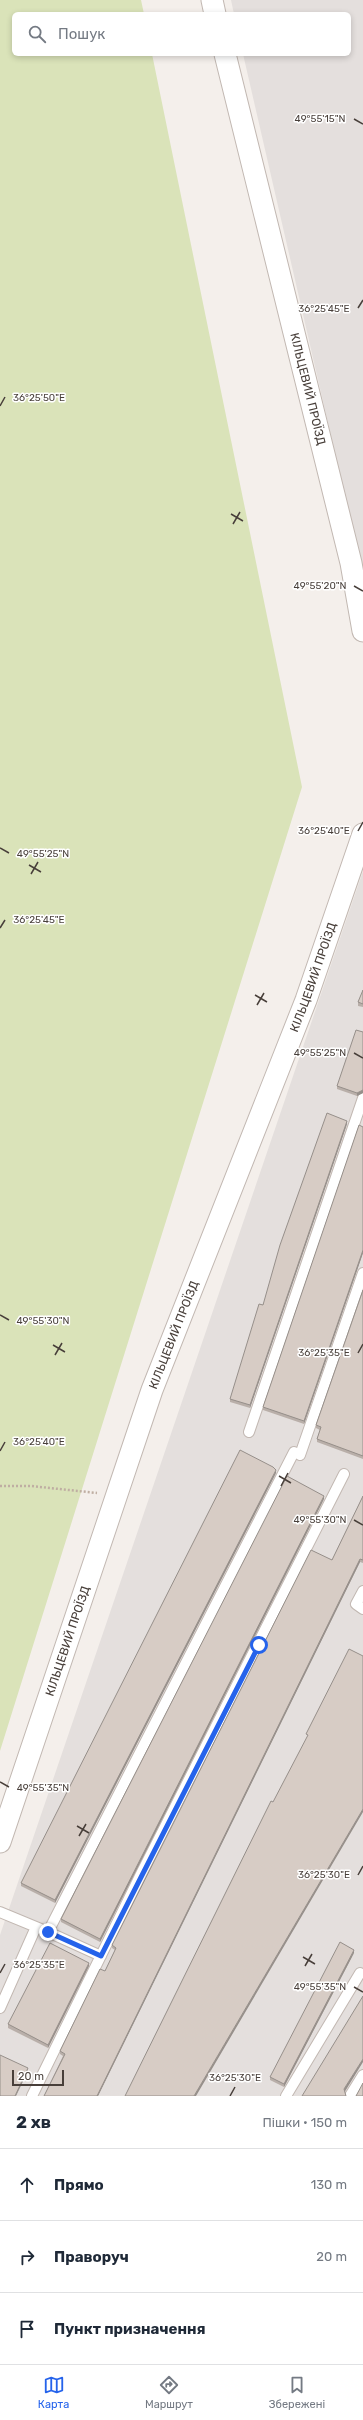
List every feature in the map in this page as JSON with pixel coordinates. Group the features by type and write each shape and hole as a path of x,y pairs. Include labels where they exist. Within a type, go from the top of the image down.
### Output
{"street":[{"path":"212,0 215,12"},
{"name":"КІЛЬЦЕВИЙ ПРОЇЗД","path":"225,56 351,563 363,631"},
{"name":"КІЛЬЦЕВИЙ ПРОЇЗД","path":"0,1842 152,1390 306,1000 362,843"}],"lane":[{"path":"249,1432 363,1098"},
{"path":"48,1932 297,1454 363,1273"},
{"path":"32,2096 344,1474"},
{"path":"363,1591 356,1604 363,1609"},
{"path":"0,1912 101,1956"},
{"path":"0,2008 36,1927"},
{"path":"286,2096 360,1973"},
{"path":"350,2096 363,2075"}],"path":[{"path":"0,1486 31,1486 105,1494"}],"shaded area":[{"path":"231,0 363,0 363,575 243,56 351,56 351,12 234,12"},
{"path":"363,871 363,2096 0,2096 0,1935"}],"green space":[{"path":"0,0 141,0 144,12 12,12 12,56 152,56 302,787 0,1751"}],"building":[{"path":"363,990 363,1004 358,1002"},
{"path":"356,1030 363,1032 363,1090 357,1093 337,1086"},
{"path":"327,1113 347,1121 250,1405 230,1399 259,1304 263,1305 280,1245"},
{"path":"359,1125 363,1127 363,1250 304,1421 263,1407"},
{"path":"363,1290 363,1456 317,1439 321,1427 316,1425"},
{"path":"240,1450 276,1470 55,1900 21,1883"},
{"path":"287,1476 324,1496 100,1939 61,1919"},
{"path":"363,1496 363,1560 360,1559 97,2096 44,2096 65,2054 60,2051 100,1969 105,1971 116,1948 112,1945 311,1550 332,1560"},
{"path":"349,1649 363,1656 363,1809 194,2096 125,2096 271,1801 273,1802 308,1735 306,1734"},
{"path":"340,1942 354,1950 284,2084 270,2077"},
{"path":"50,1943 89,1963 48,2045 8,2024"},
{"path":"363,1996 363,2059 344,2089 346,2096 302,2096"},
{"path":"0,2055 28,2068 15,2096 0,2096"},
{"path":"363,2083 363,2096 356,2096"}],"route":[{"path":"48,1932 101,1956 142,1872 259,1645"}]}
